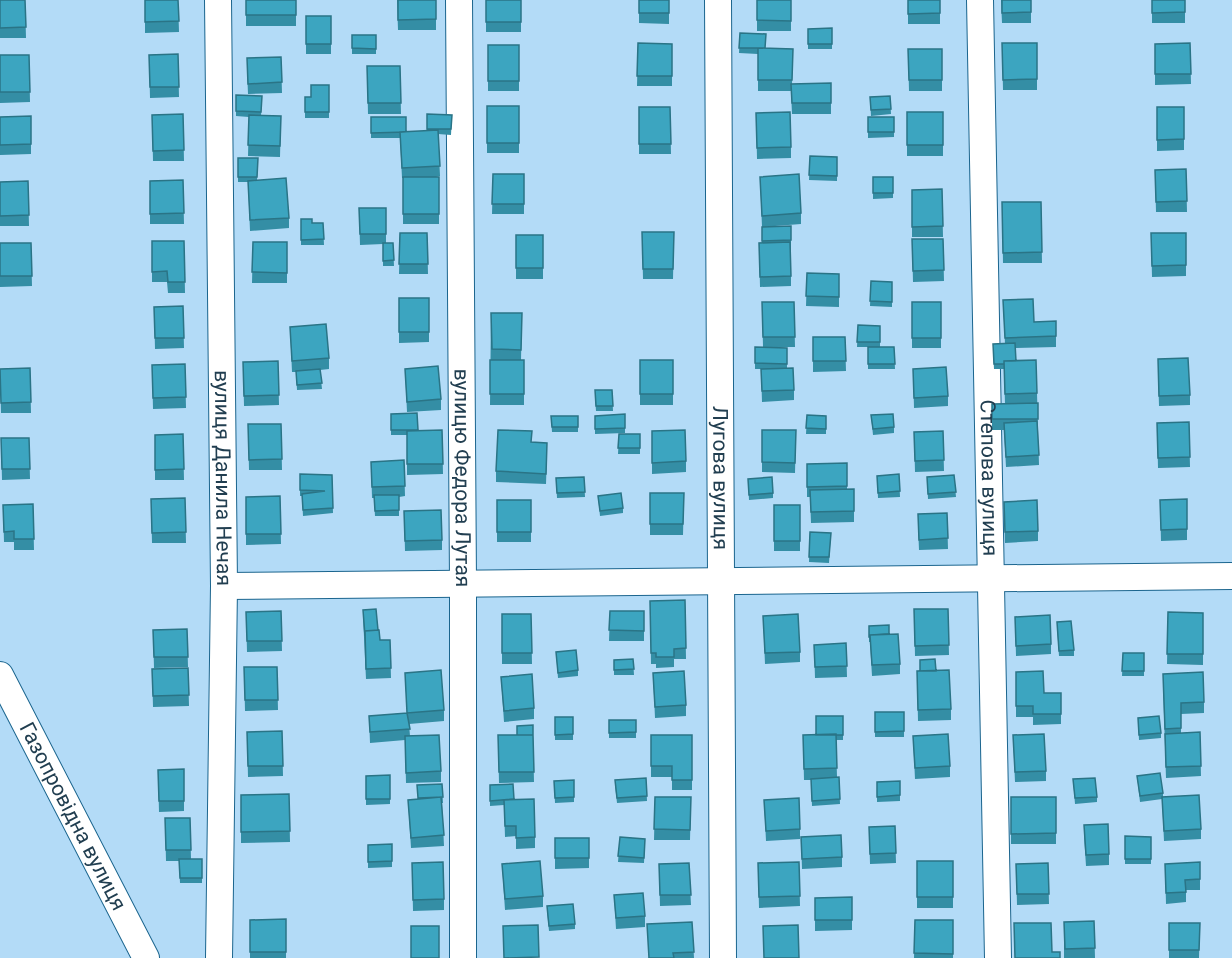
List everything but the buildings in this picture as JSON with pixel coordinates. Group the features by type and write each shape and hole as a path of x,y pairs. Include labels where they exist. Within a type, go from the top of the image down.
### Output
{"street":[{"name":"вулиця Данила Нечая","path":"218,0 224,586 219,958"},
{"name":"вулицю Федора Лутая","path":"459,0 464,583 463,958"},
{"name":"Лугова вулиця","path":"718,0 723,958"},
{"name":"Степова вулиця","path":"981,0 999,958"},
{"path":"224,586 1232,576"},
{"name":"Газопровідна вулиця","path":"0,675 146,958"}]}
